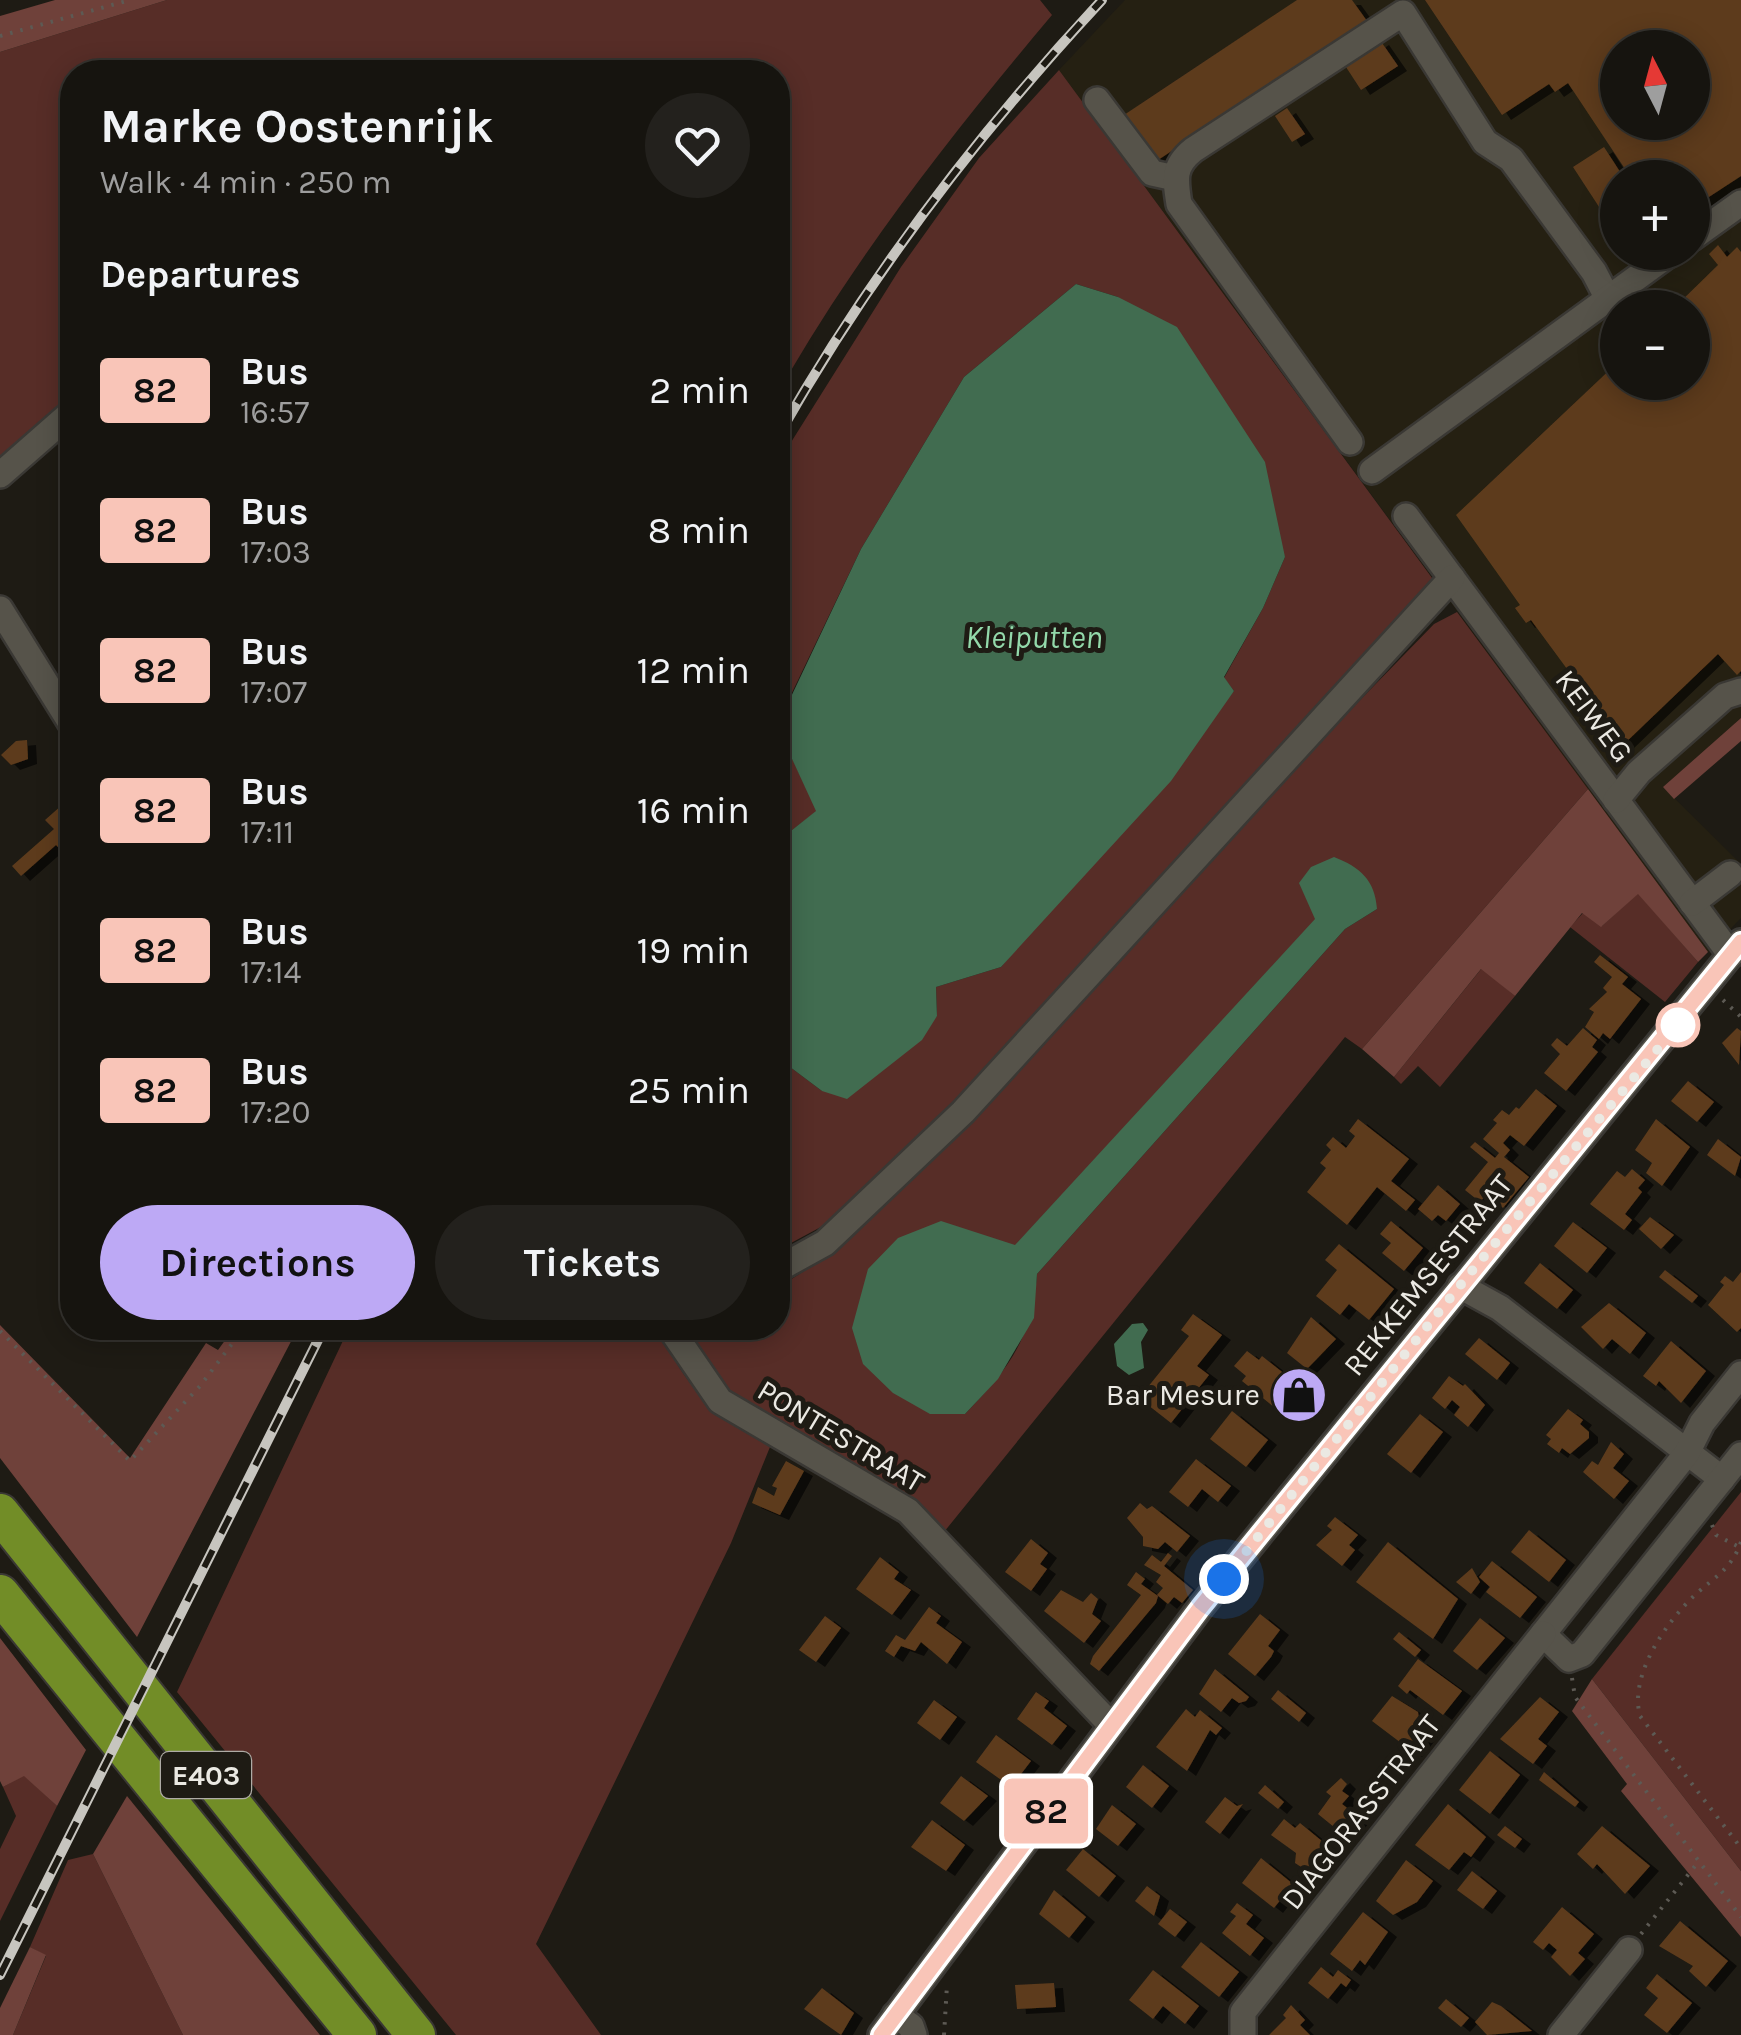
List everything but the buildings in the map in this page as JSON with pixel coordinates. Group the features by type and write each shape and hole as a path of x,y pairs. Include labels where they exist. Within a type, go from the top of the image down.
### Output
{"highway":[{"name":"E403","path":"0,1513 416,2035"},
{"name":"E403","path":"0,1594 357,2035"}],"street":[{"path":"1350,442 1179,204 1175,178 1179,161 1193,150 1403,13 1485,142 1511,160 1603,290"},
{"path":"1097,100 1152,173 1175,178"},
{"path":"1710,225 1741,203"},
{"path":"1620,290 1647,270"},
{"path":"1372,471 1600,305"},
{"path":"0,475 60,422"},
{"name":"KEIWEG","path":"1406,516 1692,903 1736,948"},
{"path":"790,1262 825,1243 963,1112 1452,578"},
{"path":"0,609 60,706"},
{"path":"1616,800 1639,772 1725,696 1741,690"},
{"path":"1692,903 1730,874"},
{"name":"REKKEMSESTRAAT","path":"888,2025 1111,1725 1465,1279 1708,987 1736,948"},
{"path":"1465,1279 1488,1287 1500,1308 1722,1480"},
{"name":"PONTESTRAAT","path":"678,1340 720,1401 908,1512 1111,1725"},
{"name":"DIAGORASSTRAAT","path":"1243,2035 1243,2012 1687,1453 1702,1423 1741,1374"},
{"path":"1543,1634 1569,1658 1596,1642 1741,1455"},
{"path":"1561,2035 1629,1950"},
{"path":"888,2025 911,2026 914,2035"}],"path":[{"path":"0,36 130,0"},
{"path":"1708,987 1741,1017"},
{"path":"0,1331 130,1461 200,1386 235,1340"},
{"path":"1698,1510 1716,1536 1740,1546 1730,1568 1694,1597 1660,1641 1636,1684 1635,1698 1640,1716 1741,1848"},
{"path":"1569,1658 1575,1697 1741,1917"},
{"path":"1629,1950 1699,1861"},
{"path":"936,1959 948,1975 944,2035"}],"shaded area":[{"path":"55,0 167,0 0,52 0,16"},
{"path":"167,0 1040,0 1052,15 906,198 839,293 790,373 790,60 60,60 60,413 0,464 0,52"},
{"path":"1125,0 1741,0 1741,718 1663,787 1741,864 1741,918 1708,952 1059,70"},
{"path":"1059,70 1435,582 956,1106 832,1221 790,1244 790,1067 822,1091 937,1016 936,987 1001,967 1234,691 1224,678 1263,608 1285,557 1118,297 1076,284 964,377 861,549 790,697 790,444 901,267 979,158"},
{"path":"1457,612 1588,789 1362,1049 1345,1037 944,1532 866,1472 722,1391 692,1340 790,1340 790,1279 853,1234 921,1170 1434,624","holes":["1300,884 1377,909 1345,929 1037,1274 1030,1317 1016,1351 965,1414 941,1222 1015,1246 1316,919"]},
{"path":"1741,718 1741,741 1674,799 1663,787"},
{"path":"790,754 817,811 790,832"},
{"path":"1588,789 1708,952 1698,962 1638,894 1601,927 1582,913 1515,996 1481,969 1394,1077 1362,1049"},
{"path":"1638,893 1698,962 1665,1002 1570,927 1583,913 1602,926"},
{"path":"1482,968 1515,996 1440,1087 1418,1066 1401,1084 1394,1077"},
{"path":"0,1325 130,1458 206,1343 218,1350 225,1340 292,1340 137,1637 0,1458"},
{"path":"343,1340 664,1340 680,1369 703,1397 770,1447 731,1543 536,1944 601,2035 456,2035 177,1692"},
{"path":"1741,1492 1741,1871 1592,1679"},
{"path":"0,1638 86,1750 57,1806 24,1776 3,1787 0,1781"},
{"path":"1592,1679 1741,1871 1741,1937 1621,1791 1627,1784 1572,1711"},
{"path":"24,1775 57,1806 0,1921 0,1849 16,1816 3,1787"},
{"path":"127,1796 320,2035 183,2035 93,1854"},
{"path":"93,1854 183,2035 13,2035 46,1956 30,1947 68,1860"},
{"path":"30,1947 46,1955 13,2035 0,2035 0,2008"}],"water":[{"name":"Kleiputten","path":"1076,284 1118,297 1177,327 1265,462 1285,557 1263,608 1224,677 1234,691 1171,781 1001,967 936,987 937,1016 922,1040 847,1099 822,1091 790,1067 790,832 816,811 790,755 790,699 861,549 964,377"},
{"path":"1334,857 1351,865 1369,882 1377,909 1345,929 1037,1274 1034,1318 998,1379 965,1414 930,1414 893,1393 863,1364 852,1328 868,1269 898,1238 941,1221 1015,1245 1315,919 1299,883 1311,867"},
{"path":"1143,1323 1148,1330 1141,1342 1144,1368 1129,1375 1117,1366 1114,1344 1132,1324"}],"railway":[{"path":"790,416 849,320 927,209 1012,102 1102,0"},
{"path":"0,1975 318,1340"}],"bus line":[{"name":"82","path":"881,2035 1005,1864 1200,1608 1471,1272 1631,1083 1741,942"}],"place":[{"name":"Bar Mesure","path":"1299,1395"}],"route":[{"path":"1224,1579 1471,1272 1678,1025"}]}
